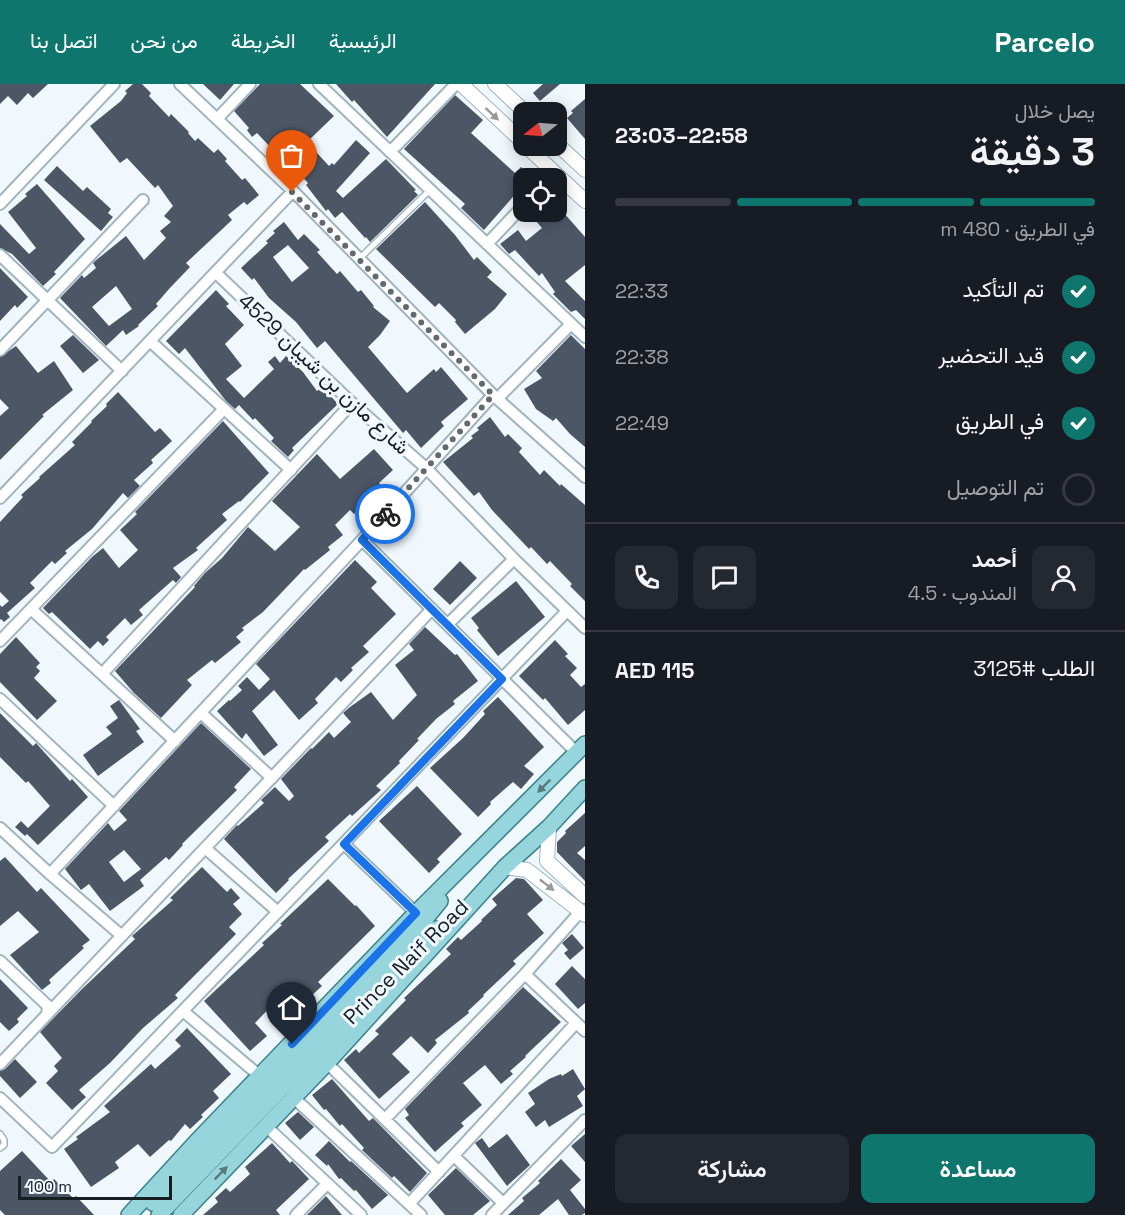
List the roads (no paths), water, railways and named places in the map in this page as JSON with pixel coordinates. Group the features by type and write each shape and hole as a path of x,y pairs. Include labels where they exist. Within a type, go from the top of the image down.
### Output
{"main road":[{"name":"Prince Naif Road","path":"159,1215 416,913 581,748"},
{"name":"Prince Naif Road","path":"129,1215 198,1140 268,1086 432,932 549,827 585,788"},
{"name":"Prince Naif Road","path":"142,1215 422,923 491,838"},
{"name":"Prince Naif Road","path":"181,1215 327,1063 505,867"}],"street":[{"path":"0,204 114,84"},
{"path":"180,84 292,192 495,397 585,477"},
{"path":"217,119 250,84"},
{"path":"319,84 585,337"},
{"path":"390,152 456,84"},
{"path":"461,84 513,133"},
{"path":"495,84 514,102"},
{"path":"567,153 585,170"},
{"path":"535,156 545,168"},
{"path":"567,187 585,201"},
{"path":"0,498 292,192"},
{"path":"0,350 144,200"},
{"path":"487,244 513,217"},
{"path":"0,255 122,371"},
{"name":"شارع مازن بن شيبان 4529","path":"216,273 352,403 426,468 513,559 585,628"},
{"path":"50,874 362,540 426,468 571,324"},
{"path":"150,341 291,470"},
{"path":"102,674 352,403"},
{"path":"0,640 224,409"},
{"path":"362,540 502,679 581,748"},
{"path":"448,624 513,559"},
{"path":"31,609 175,741"},
{"path":"0,1064 432,609"},
{"path":"0,1098 52,1147 567,611"},
{"path":"0,699 114,806"},
{"path":"201,713 272,778"},
{"path":"549,827 548,861 585,896"},
{"path":"0,828 122,936"},
{"path":"344,844 416,913"},
{"path":"206,848 278,912"},
{"path":"385,1119 583,913 527,870 505,867"},
{"path":"0,960 48,1006 47,1015"},
{"path":"525,974 585,1031"},
{"path":"183,1011 268,1086"},
{"path":"409,1204 576,1023"},
{"path":"327,1063 439,1172"},
{"path":"294,1098 421,1215"},
{"path":"492,1215 585,1120"},
{"path":"267,1127 361,1215"},
{"path":"454,1156 503,1203"},
{"path":"296,1215 327,1184"}],"lane":[{"path":"359,259 430,190"},
{"path":"0,1134 4,1144 0,1148"}]}
